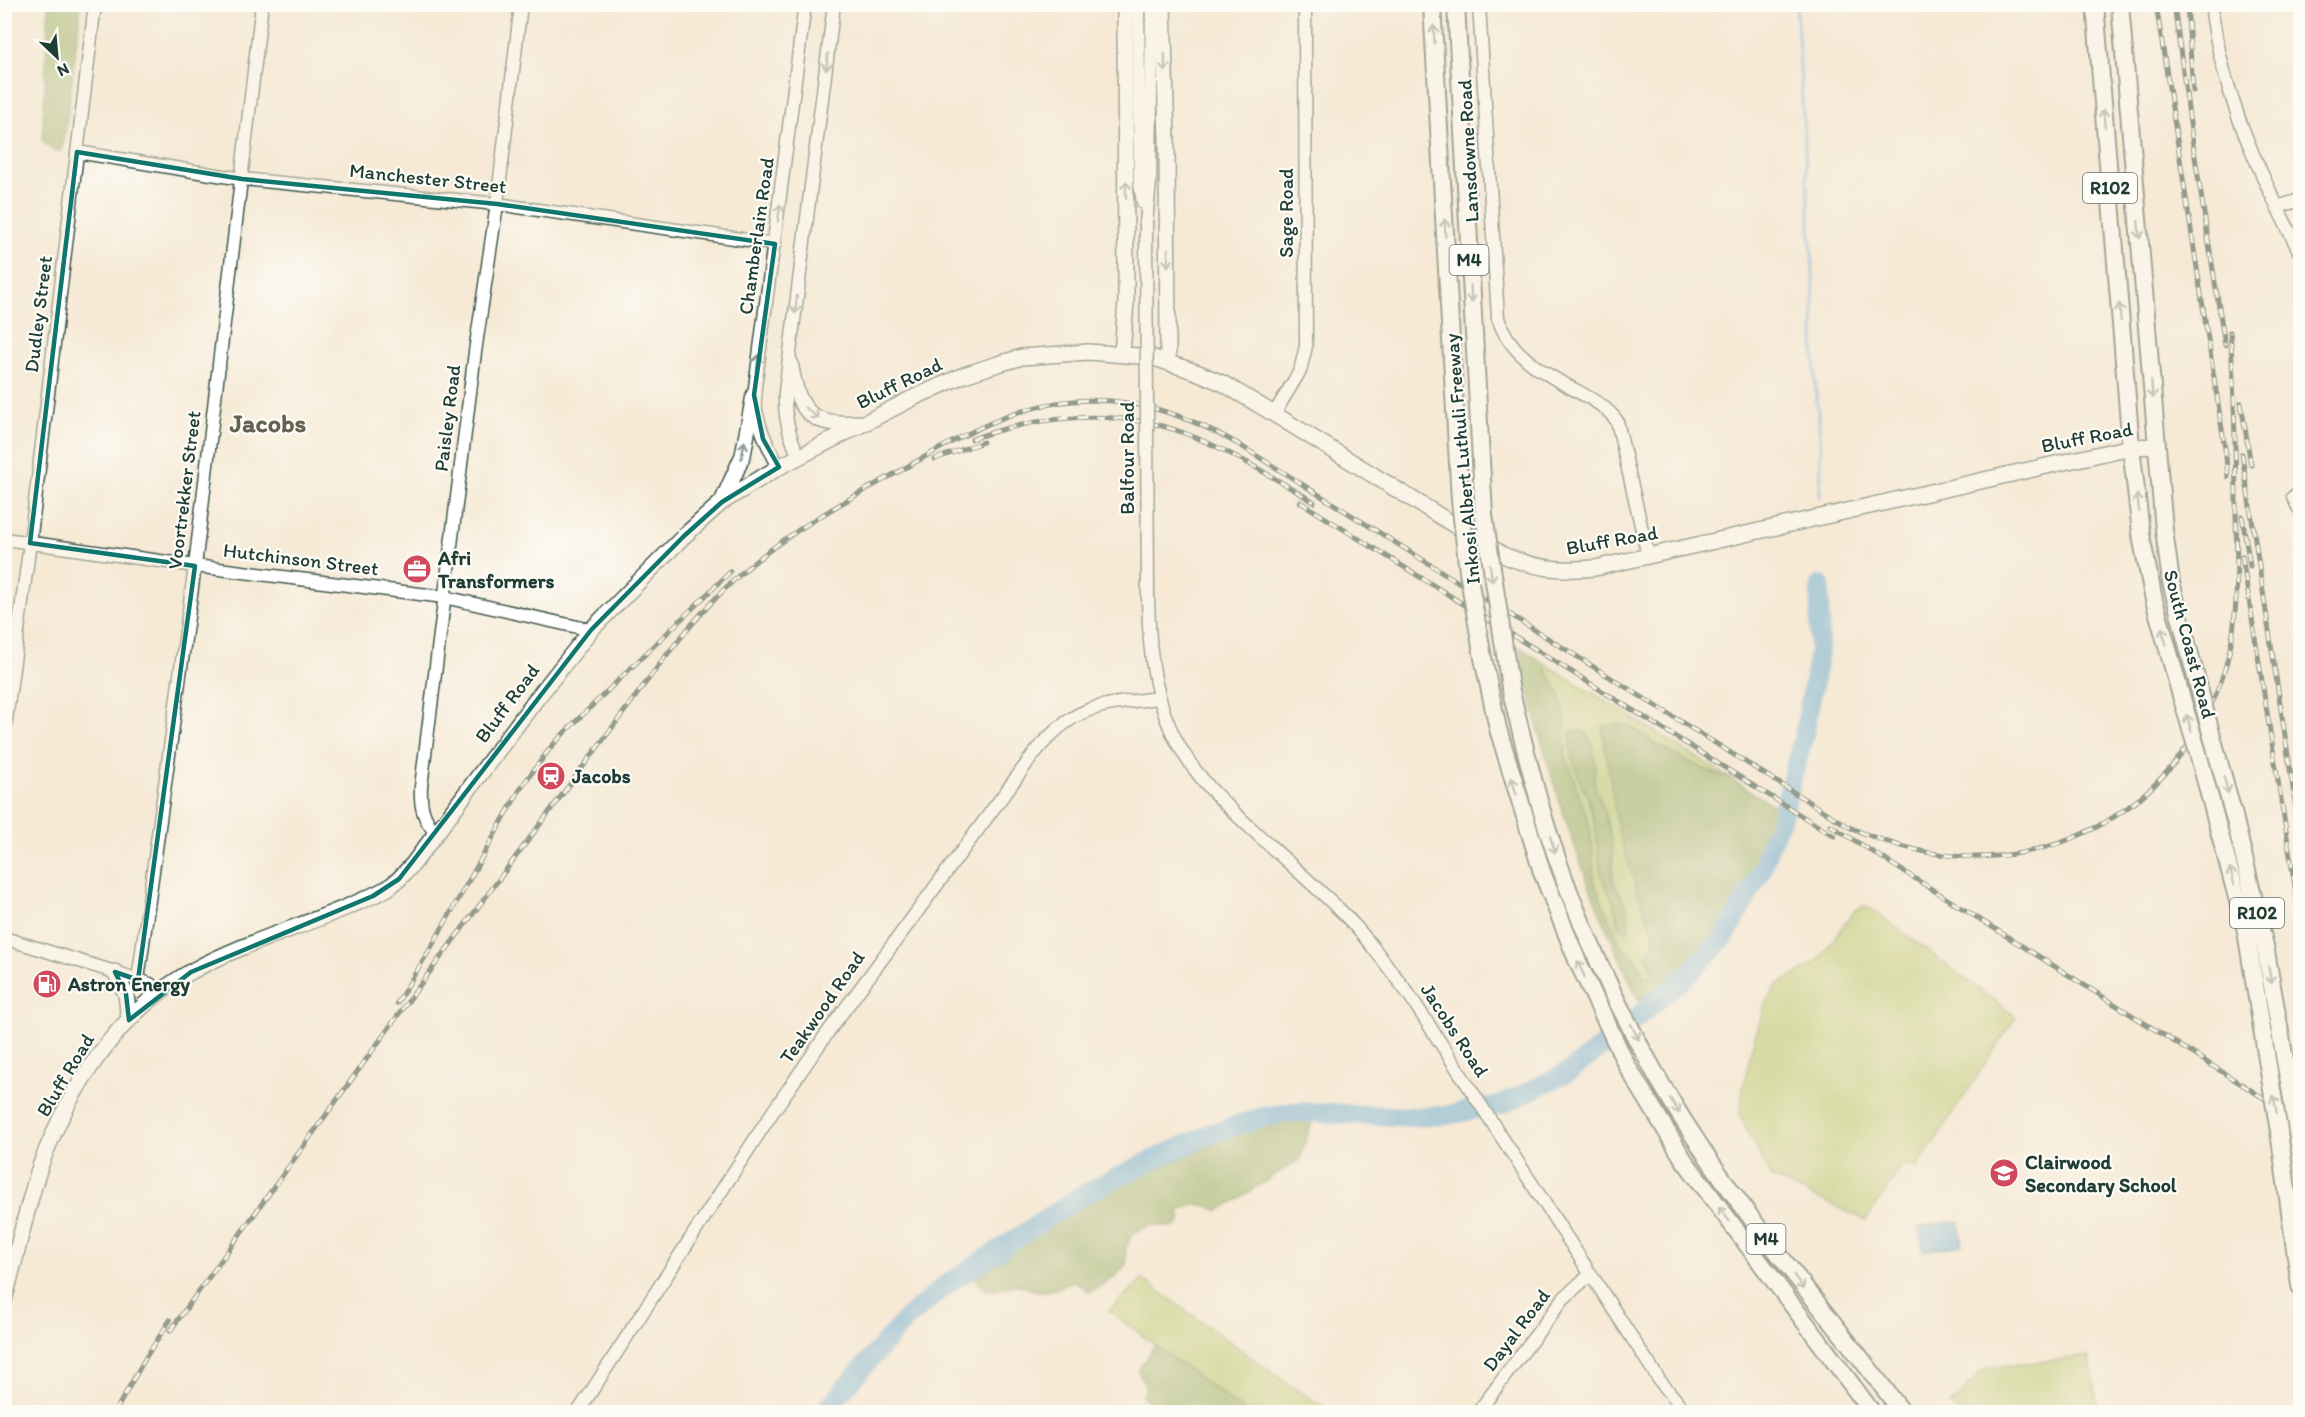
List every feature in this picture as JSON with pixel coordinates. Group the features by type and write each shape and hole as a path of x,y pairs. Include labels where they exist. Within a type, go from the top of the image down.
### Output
{"highway":[{"name":"Inkosi Albert Luthuli Freeway","path":"1432,4 1460,500 1468,572 1498,729 1542,872 1577,960 1605,1022 1627,1066 1684,1160 1872,1413"},
{"name":"Inkosi Albert Luthuli Freeway","path":"1456,4 1484,515 1510,687 1544,816 1566,881 1623,1010 1701,1148 1755,1224 1902,1413"},
{"name":"South Coast Road","path":"2095,4 2131,447 2145,559 2246,931 2279,1131 2301,1286"},
{"name":"South Coast Road","path":"2120,4 2167,557 2176,604 2234,816 2265,946 2300,1149"},
{"path":"1809,1329 1858,1413"},
{"path":"1875,1377 1914,1413"}],"main road":[{"path":"1122,354 1126,302 1125,4"},
{"path":"1163,4 1167,139 1168,362"},
{"name":"Bluff Road","path":"4,1300 40,1167 52,1138 87,1072 112,1037 129,1020 160,993 191,972 226,955 388,888 399,879 436,832 591,630 684,536 722,502 779,467 964,375 1022,357 1055,354 1088,352 1122,354 1168,362 1224,384 1503,555 1526,565 1548,569 1595,568 2131,447 2157,446"},
{"path":"790,362 798,398 808,411 823,421 836,425 866,422"},
{"path":"722,502 743,455 754,395"},
{"path":"115,972 126,994 129,1020"}],"street":[{"name":"Dudley Street","path":"4,735 30,543 94,4"},
{"name":"Voortrekker Street","path":"138,980 195,566 262,4"},
{"name":"Paisley Road","path":"436,832 426,822 420,804 475,352 497,204 520,4"},
{"name":"Chamberlain Road","path":"779,467 763,439 756,416 754,395 805,4"},
{"path":"799,457 789,435 784,411 834,4"},
{"name":"Balfour Road","path":"1138,4 1140,184 1146,219"},
{"name":"Balfour Road","path":"1152,4 1150,182 1146,219 1148,597 1152,666 1159,698"},
{"name":"Sage Road","path":"1274,414 1300,371 1306,346 1305,4"},
{"name":"Lansdowne Road","path":"1479,4 1498,318 1512,346 1525,358 1564,384 1602,405 1617,421 1648,556"},
{"path":"2211,4 2220,60 2235,110 2259,171 2301,253"},
{"name":"Manchester Street","path":"77,152 242,179 497,204 775,244"},
{"path":"2277,207 2301,200"},
{"path":"2293,497 2301,511"},
{"name":"Hutchinson Street","path":"4,539 195,566 444,597 591,630"},
{"name":"Jacobs Road","path":"1159,698 1171,731 1191,766 1204,783 1370,942 1410,996 1659,1381 1686,1413"},
{"name":"Teakwood Road","path":"578,1413 747,1152 828,1032 1033,755 1057,728 1084,711 1096,706 1159,698"},
{"path":"4,938 150,984 160,993"},
{"name":"Dayal Road","path":"1478,1413 1563,1299 1590,1274"}],"highlighted area":[{"path":"77,152 242,179 497,204 775,244 754,395 763,439 779,467 722,502 684,536 591,630 399,879 373,896 191,972 129,1020 126,994 115,972 138,980 195,566 30,543"}],"green space":[{"path":"49,5 81,5 64,142 60,151 53,151 42,140"},
{"path":"1519,647 1544,663 1560,694 1565,722 1565,754 1588,821 1593,850 1593,880 1620,944 1637,961 1644,977 1649,978 1655,972 1646,955 1653,943 1654,934 1618,829 1602,727 1618,724 1630,726 1658,746 1714,774 1730,778 1778,808 1752,871 1718,931 1688,965 1639,1000 1600,914 1568,827 1541,739"},
{"path":"1544,663 1730,778 1690,763 1630,726 1636,887 1654,934 1653,943 1646,955 1655,972 1649,978 1644,977 1637,961 1620,944 1593,880 1593,850 1588,821 1565,754 1563,705 1560,694","holes":["1574,730 1583,732 1592,743 1594,784 1608,825 1613,852 1613,877 1621,894 1618,922 1614,903 1601,874 1595,824 1587,795 1580,781"]},
{"path":"1574,730 1587,734 1593,749 1594,784 1602,804 1612,844 1612,881 1628,909 1630,928 1628,931 1621,929 1614,903 1601,874 1595,824 1587,795 1572,757 1570,732"},
{"path":"1862,906 1873,910 2016,1017 1917,1168 1903,1165 1866,1220 1770,1177 1740,1115 1743,1087 1752,1046 1767,1001 1777,985 1816,963 1855,910"},
{"path":"1281,1121 1312,1121 1300,1159 1219,1211 1208,1206 1194,1205 1179,1211 1181,1221 1176,1227 1151,1225 1133,1233 1126,1247 1126,1266 1112,1279 1090,1292 1074,1281 1045,1291 1018,1285 988,1290 979,1285 975,1278 1076,1208 1149,1172 1251,1128"},
{"path":"1142,1279 1294,1388 1333,1412 1246,1412 1109,1311"},
{"path":"1155,1345 1246,1412 1164,1412 1142,1396 1146,1388 1138,1370"},
{"path":"2089,1356 2099,1412 1958,1412 1950,1405 1985,1368"}],"water":[{"path":"1959,1221 1962,1245 1923,1251 1919,1227"}],"waterway":[{"path":"1796,4 1813,273 1815,379 1821,449 1820,497"},
{"path":"824,1412 904,1321 943,1287 1082,1195 1148,1162 1210,1134 1262,1117 1295,1112 1415,1117 1448,1115 1503,1104 1570,1071 1600,1048 1691,972 1725,936 1761,872 1781,819 1805,731 1819,652 1820,585"}],"railway":[{"path":"2156,4 2226,455"},
{"path":"2174,4 2192,138 2225,345"},
{"path":"2187,4 2193,91"},
{"path":"170,1331 417,989 659,665 700,615 745,570 780,542 858,494 982,427 1004,417 1049,404 1095,400 1138,405 1199,424 1238,444 1849,827 1876,838 1929,853 1983,857 2010,855 2065,841 2127,808 2154,785 2178,759 2214,700 2233,632 2236,599 2235,437 2230,332"},
{"path":"2241,403 2251,465"},
{"path":"972,439 1024,424 1051,420 1078,418 1132,420 1184,433 1218,447 1314,502"},
{"path":"935,459 983,442"},
{"path":"2225,447 2228,477"},
{"path":"2242,454 2300,834"},
{"path":"1300,502 1834,836"},
{"path":"2242,516 2250,566"},
{"path":"2242,556 2300,918"},
{"path":"397,1003 432,946 522,786 551,747 730,572"},
{"path":"1830,825 2300,1121"},
{"path":"115,1412 170,1320"}],"place":[{"name":"Afri Transformers","path":"417,569"},
{"name":"Jacobs","path":"551,776"},
{"name":"Astron Energy","path":"47,984"},
{"name":"Clairwood Secondary School","path":"2004,1173"}],"district":[{"name":"Jacobs","path":"268,423"}]}
